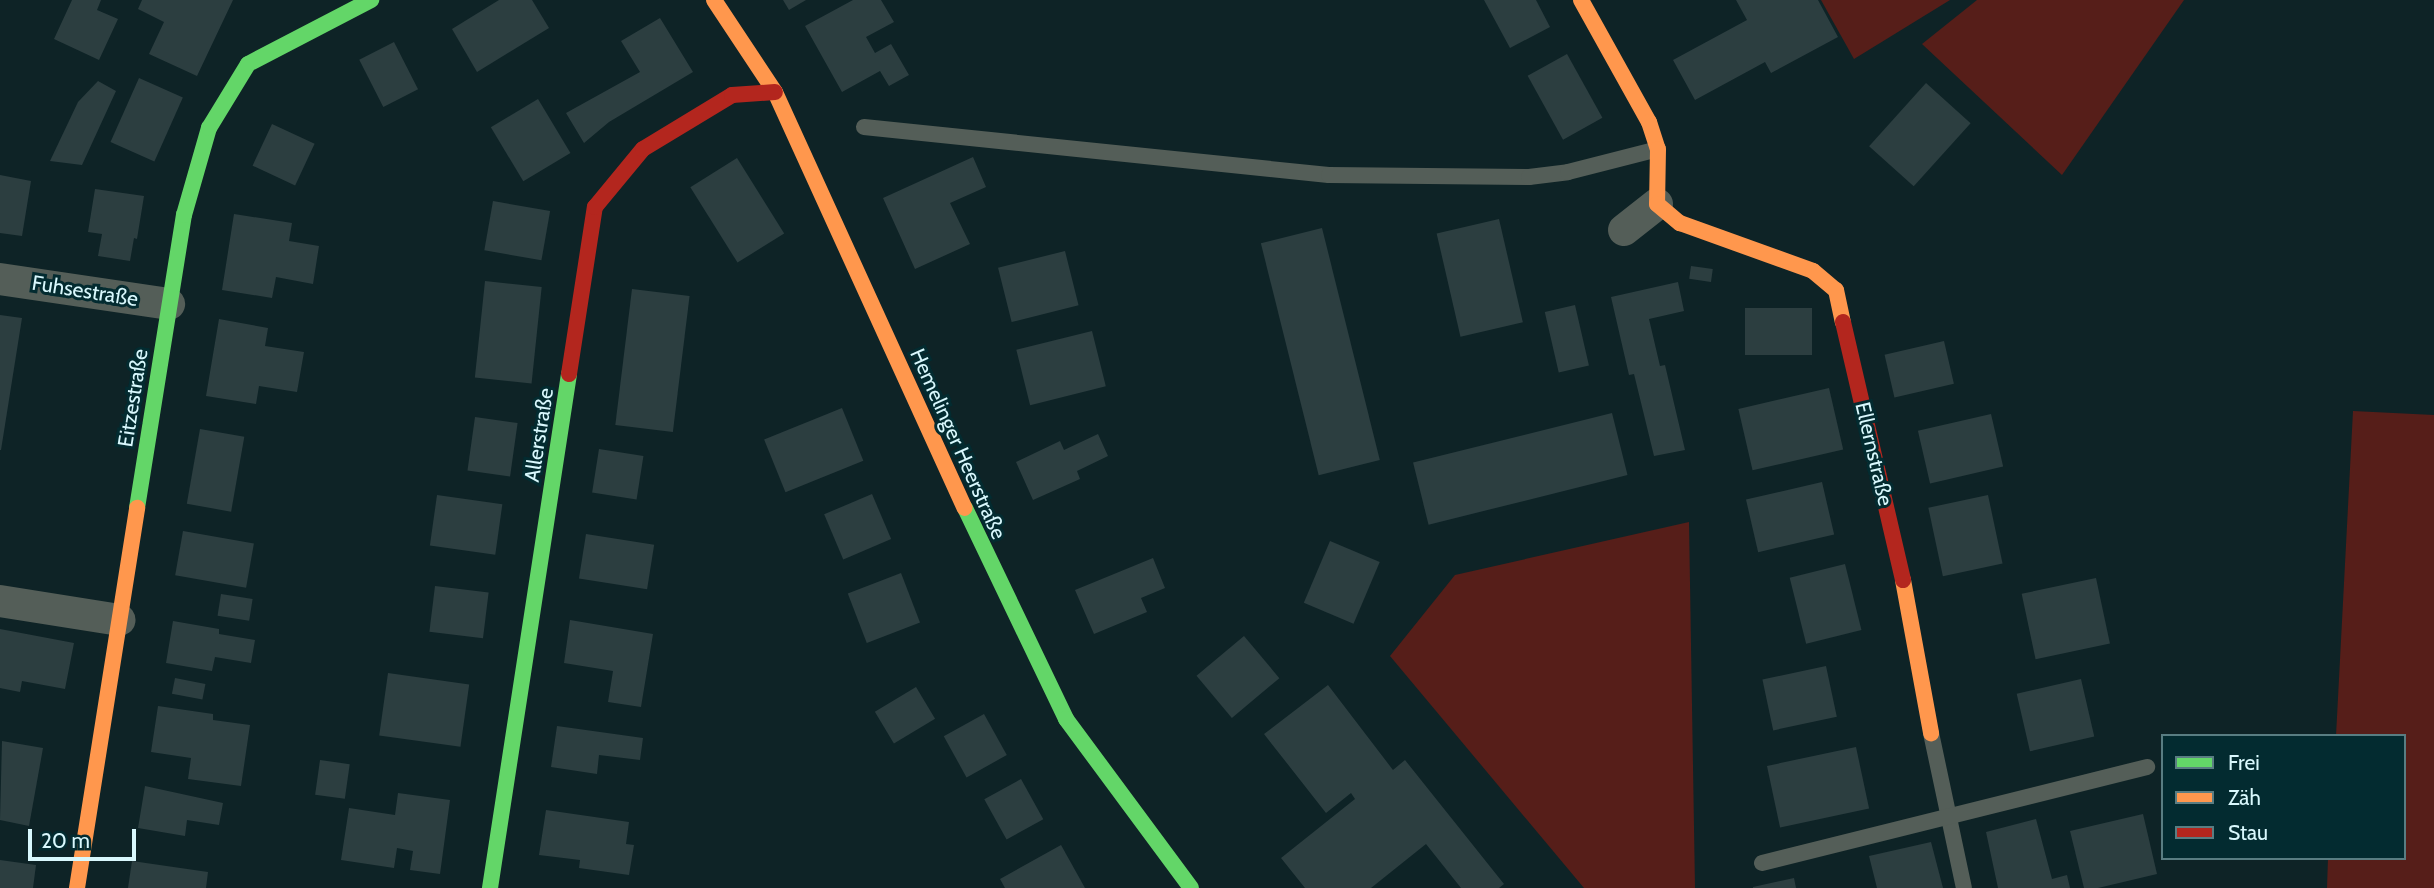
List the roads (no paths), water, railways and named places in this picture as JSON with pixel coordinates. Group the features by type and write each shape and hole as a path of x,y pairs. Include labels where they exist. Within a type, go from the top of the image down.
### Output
{"street":[{"name":"Hemelinger Heerstraße","path":"714,0 775,92 993,571 1066,719 1191,888"},
{"path":"1581,0 1649,121 1658,149 1657,204 1624,230"},
{"name":"Eitzestraße","path":"77,888 184,215 209,128 248,64 348,4"},
{"name":"Allerstraße","path":"490,888 595,207 643,149 732,95 775,92"},
{"name":"Ellernstraße","path":"1657,204 1680,223 1813,271 1836,290 1915,633 1931,733"},
{"name":"Fuhsestraße","path":"0,279 169,304"},
{"path":"0,601 120,620"}],"lane":[{"path":"864,127 1329,175 1529,177 1568,172 1658,149"},
{"name":"Ellernstraße","path":"1931,733 1964,888"},
{"path":"1762,863 2147,767"}]}
